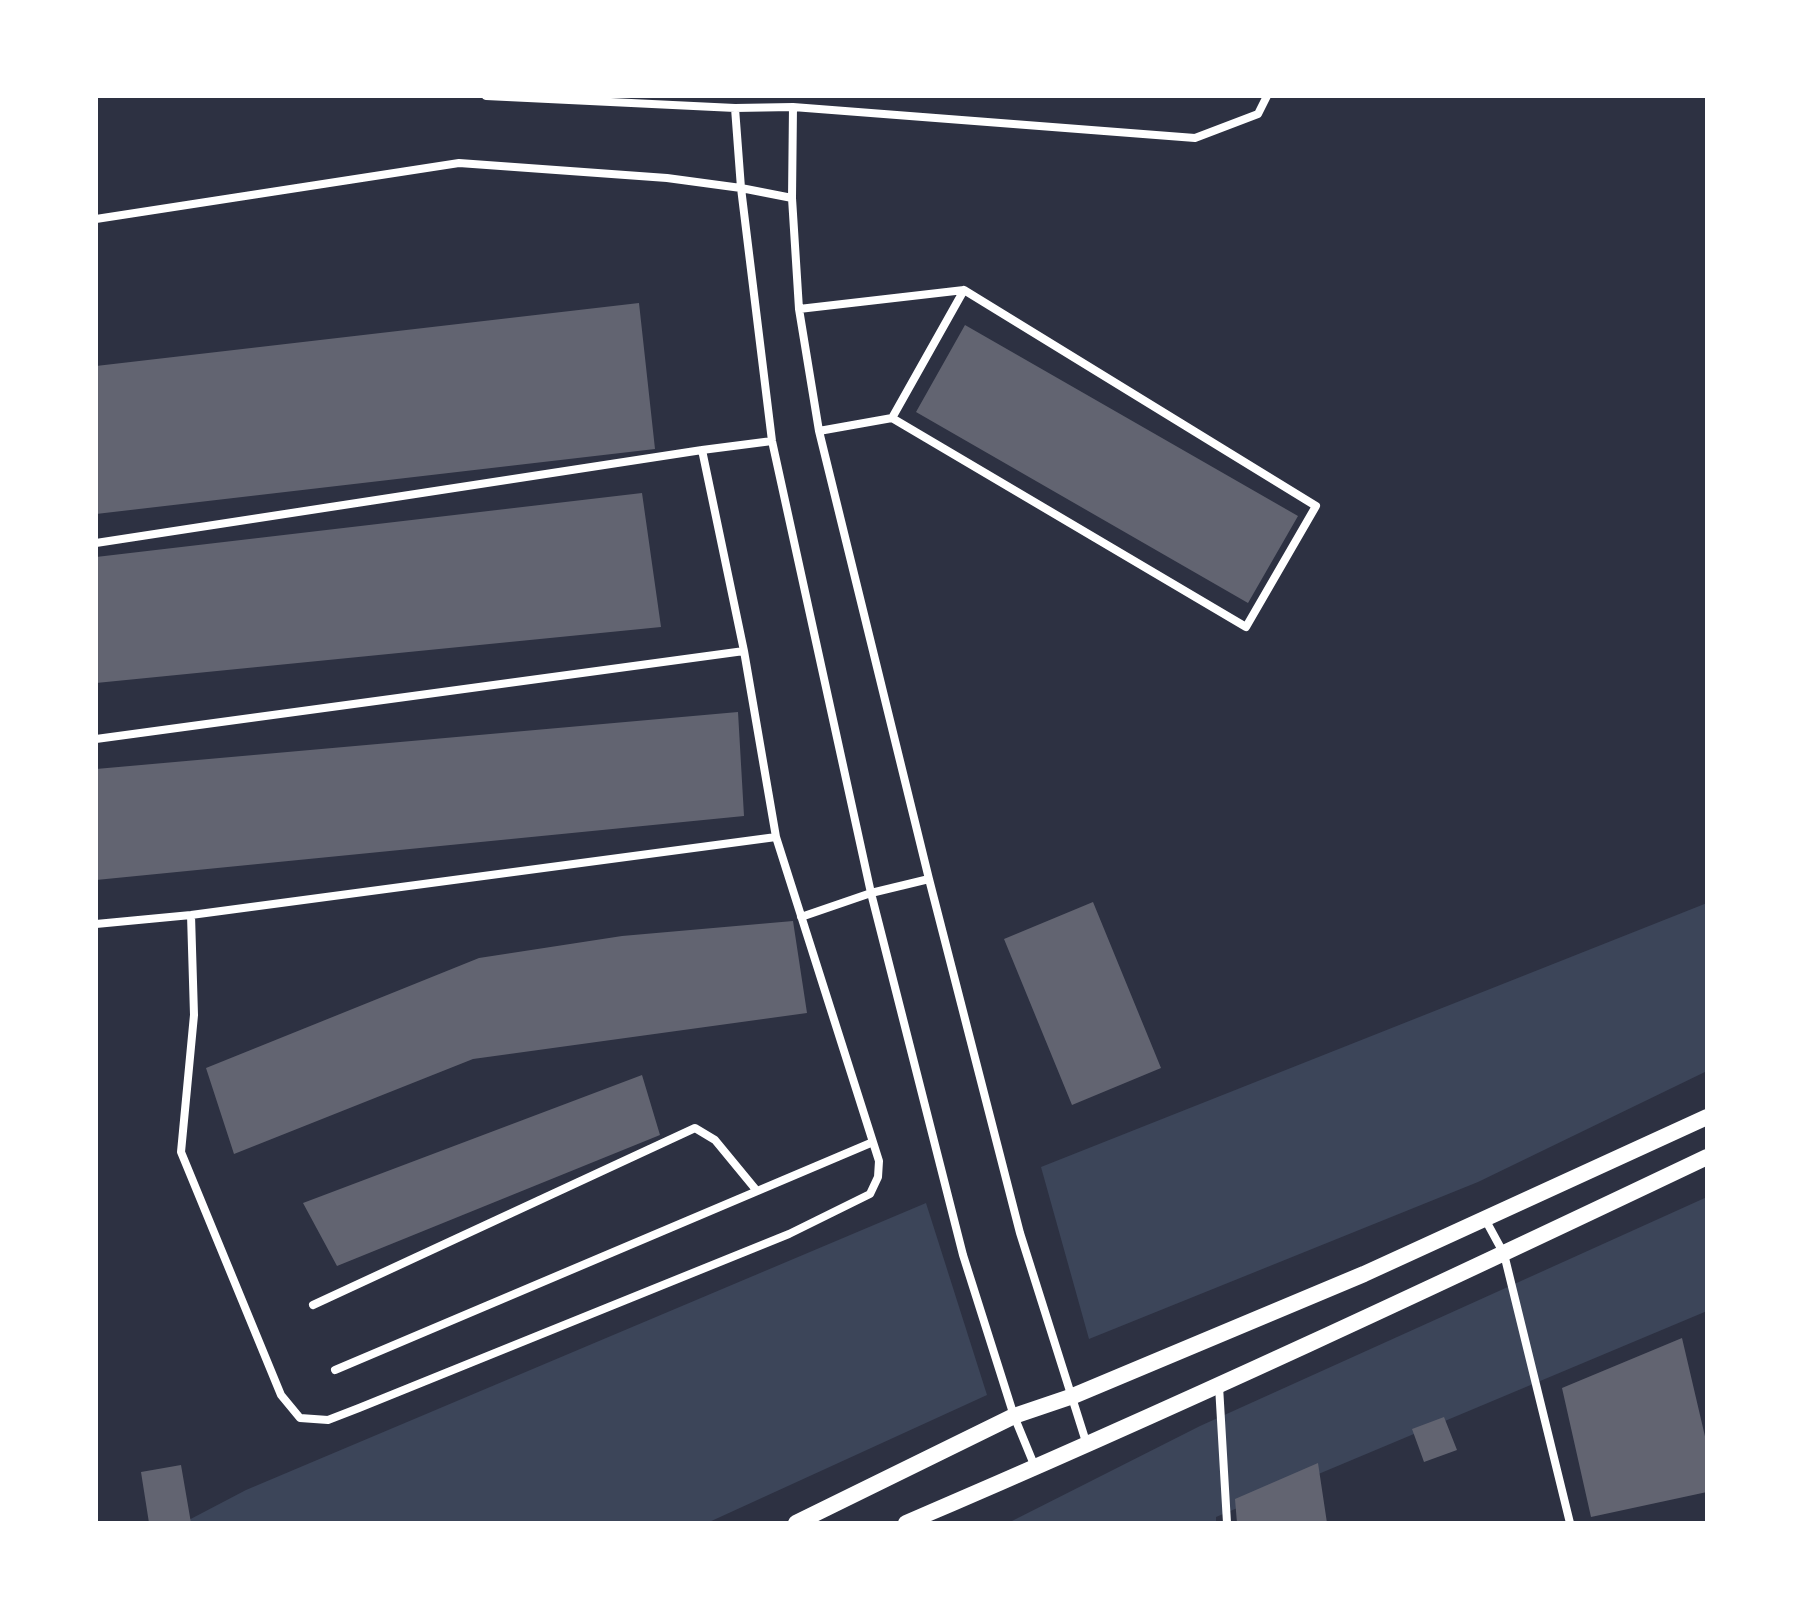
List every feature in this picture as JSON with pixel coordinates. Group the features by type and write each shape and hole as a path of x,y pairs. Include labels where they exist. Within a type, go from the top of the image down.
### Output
{"main road":[{"path":"796,1523 1014,1416 1073,1396 1364,1274 1707,1117"},
{"path":"906,1523 1219,1386 1707,1157"}],"street":[{"path":"486,96 735,108 793,107 1195,138 1258,114 1267,96"},
{"path":"793,107 792,198 799,309 819,431 1020,1233 1087,1445"},
{"path":"735,108 741,188 772,441 871,893 963,1255 1014,1416 1035,1468"},
{"path":"96,219 459,163 667,178 792,198"},
{"path":"799,309 964,290 1316,506 1246,627 892,418 819,431"},
{"path":"892,418 964,290"},
{"path":"96,543 772,441"},
{"path":"191,915 194,1015 181,1152 281,1395 300,1418 328,1420 789,1234 870,1194 878,1177 879,1161 776,837 744,651 702,450"},
{"path":"96,739 744,651"},
{"path":"96,924 191,915 776,837"},
{"path":"801,917 871,893 929,879"},
{"path":"313,1305 695,1128 715,1140 757,1191"},
{"path":"335,1370 873,1142"},
{"path":"1484,1219 1504,1254 1570,1523"},
{"path":"1219,1386 1227,1523"}],"shaded area":[{"path":"1707,903 1707,1071 1478,1182 1089,1339 1041,1167"},
{"path":"1707,1197 1707,1311 1216,1517 1216,1523 1008,1523 1200,1426"},
{"path":"926,1203 987,1395 707,1523 183,1523 246,1490"}],"building":[{"path":"639,303 655,449 96,514 96,366"},
{"path":"965,325 1298,516 1248,603 916,412"},
{"path":"642,493 661,627 96,683 96,557"},
{"path":"738,712 744,816 96,880 96,769"},
{"path":"1093,902 1161,1068 1072,1105 1004,939"},
{"path":"793,921 807,1013 473,1059 234,1154 206,1068 479,958 622,936"},
{"path":"642,1075 660,1135 337,1266 303,1203"},
{"path":"1682,1338 1707,1445 1707,1492 1591,1517 1562,1388"},
{"path":"1444,1417 1457,1450 1424,1462 1412,1429"},
{"path":"1318,1463 1327,1523 1237,1523 1235,1499"},
{"path":"181,1465 191,1523 149,1523 141,1472"}]}
